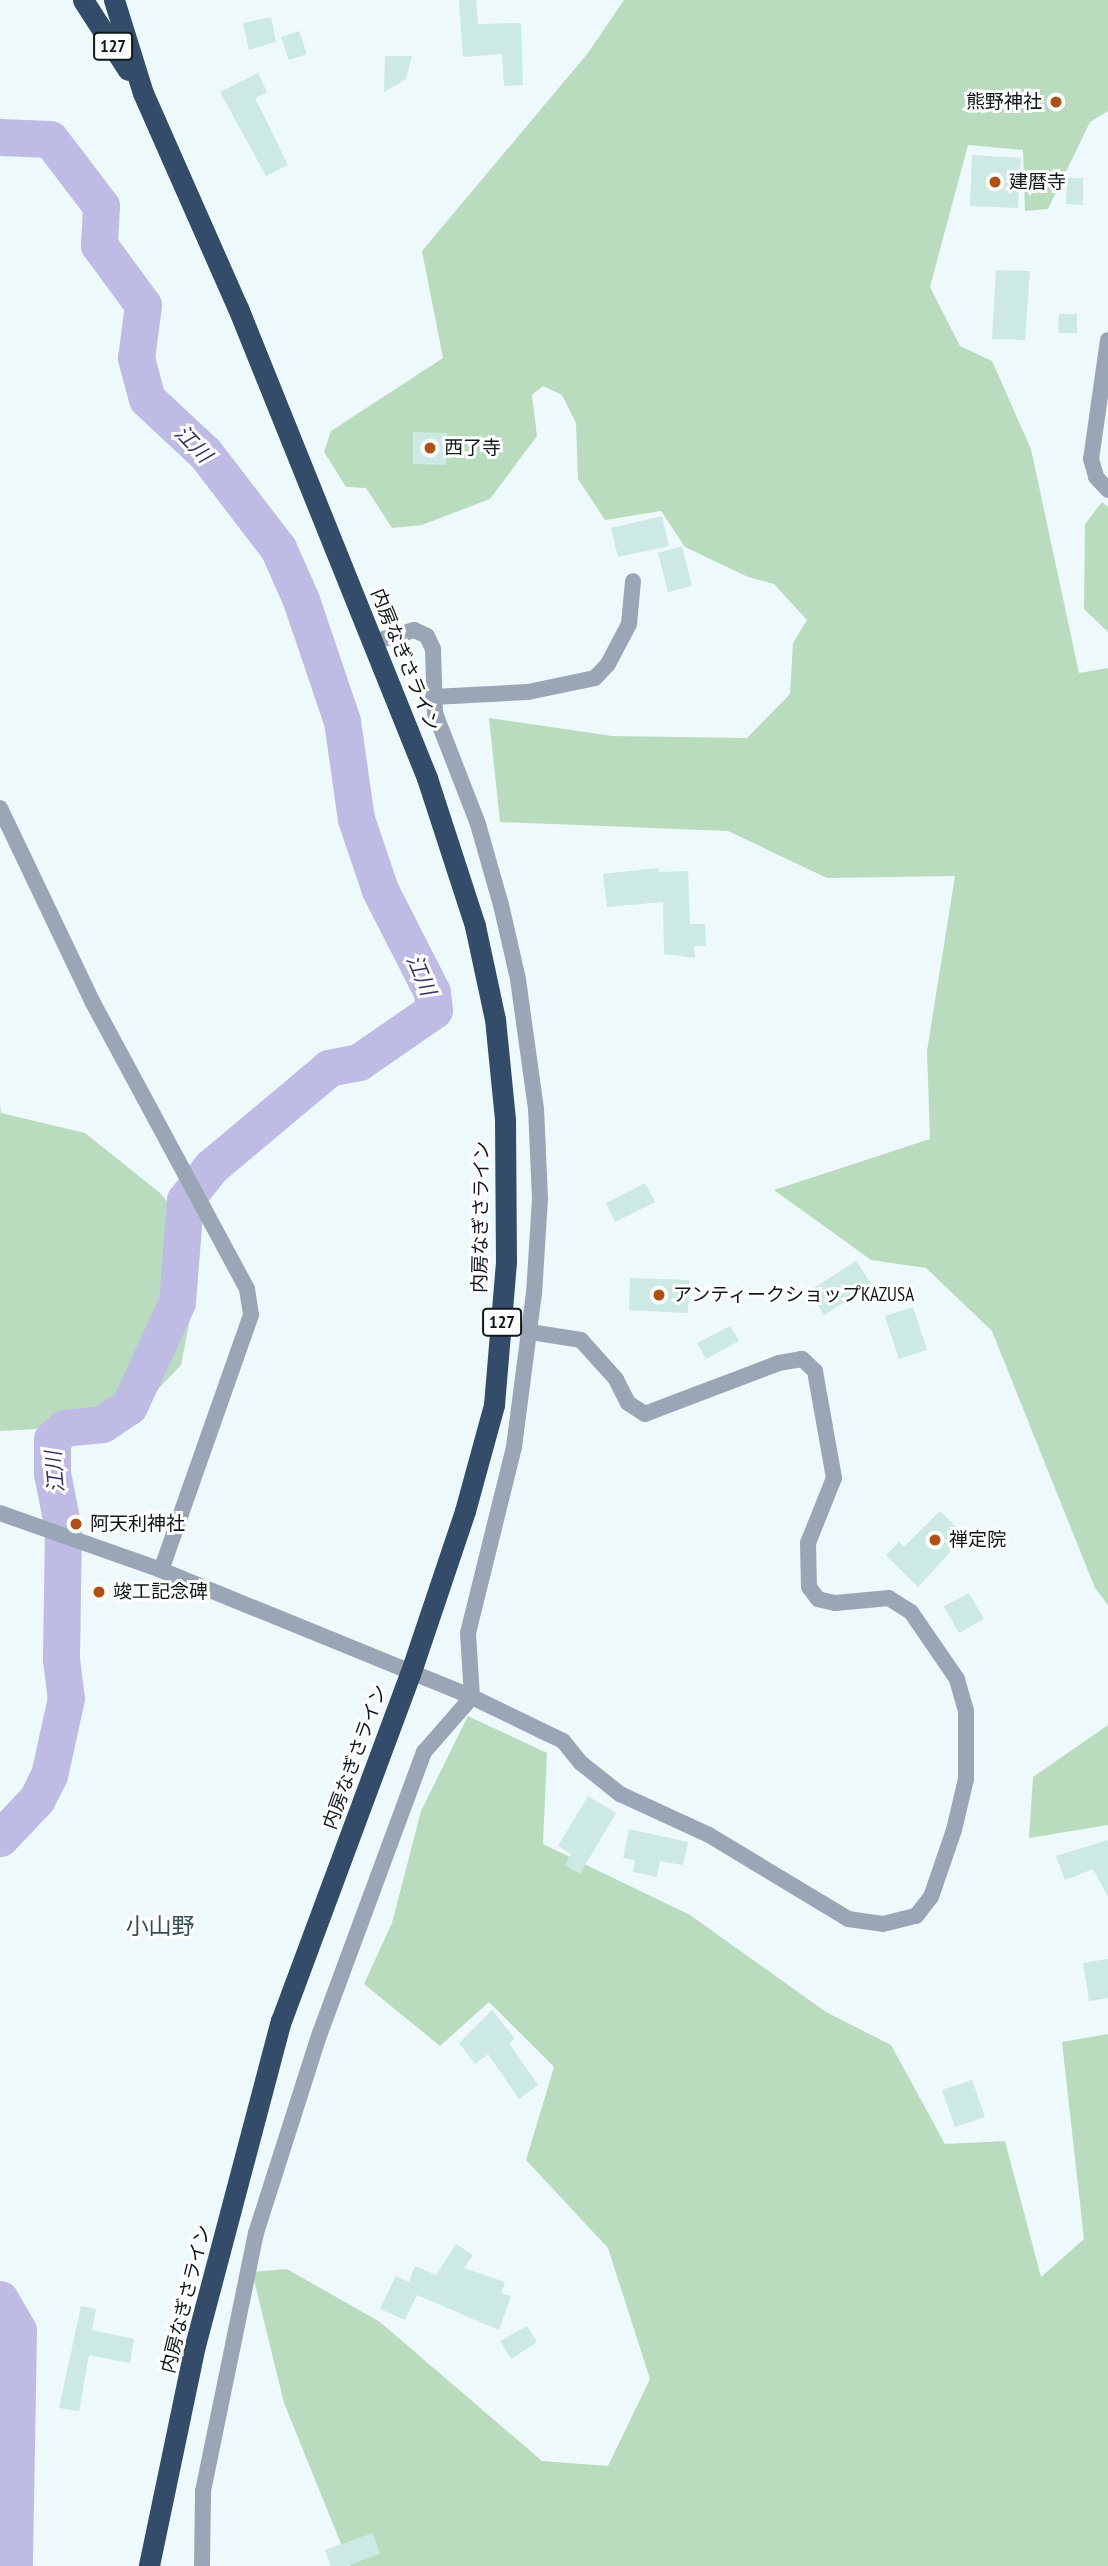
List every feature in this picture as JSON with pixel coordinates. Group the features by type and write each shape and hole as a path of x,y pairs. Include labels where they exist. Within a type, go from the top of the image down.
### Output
{"highway":[{"name":"内房なぎさライン","path":"83,0 143,93"},
{"name":"内房なぎさライン","path":"114,0 143,93 238,308 428,778 475,926 495,1019 505,1120 506,1262 494,1405 465,1511 410,1674 281,2020 195,2345 149,2566"}],"street":[{"path":"1108,340 1091,459 1096,477 1108,490"},
{"path":"433,697 528,692 595,678 608,664 629,624 634,581"},
{"path":"202,2566 203,2491 256,2233 320,2033 424,1752 472,1697 468,1633 514,1447 530,1332 540,1199 530,1049 491,864 435,713 433,649 427,636 414,630 373,642"},
{"path":"0,808 92,1002 247,1289 251,1315 161,1570"},
{"path":"0,1513 161,1570 410,1674 472,1697 563,1741 581,1762 621,1794 709,1835 848,1919 883,1924 916,1916 931,1896 966,1779 966,1711 957,1679 911,1612 889,1598 835,1603 818,1599 809,1587 808,1543 834,1478 815,1371 802,1359 779,1363 645,1414 628,1403 616,1379 581,1340 530,1332"}],"green space":[{"path":"624,0 1108,0 1108,111 1090,122 1048,209 1025,211 1023,150 968,145 930,287 960,346 992,361 1031,449 1079,673 1108,668 1108,1605 1095,1588 992,1331 926,1268 871,1260 774,1190 930,1139 927,1051 955,876 827,878 728,831 500,822 489,718 612,736 747,738 790,694 793,643 807,620 774,584 748,577 685,547 661,511 605,520 578,479 576,423 562,395 543,386 532,395 537,436 490,499 422,525 392,528 366,488 346,487 324,452 331,431 443,358 422,251 588,53"},
{"path":"1102,502 1108,507 1108,632 1084,609 1085,524"},
{"path":"0,1104 1,1113 85,1133 160,1193 198,1239 195,1293 181,1365 125,1424 0,1431"},
{"path":"468,1716 547,1753 543,1844 690,1915 826,2012 891,2045 945,2144 1005,2141 1041,2277 1084,2239 1062,2042 1108,2034 1108,2566 350,2566 284,2403 252,2272 287,2269 380,2322 542,2461 608,2466 650,2379 608,2248 526,2160 554,2067 489,2002 440,2046 364,1984 392,1923 421,1811"},
{"path":"1108,1725 1108,1825 1029,1838 1033,1777"}],"building":[{"path":"459,0 476,0 478,24 521,23 523,85 504,86 502,54 463,57"},
{"path":"271,17 276,42 249,50 243,23"},
{"path":"299,31 307,54 289,60 281,37"},
{"path":"385,56 412,56 406,79 384,92"},
{"path":"258,73 267,92 255,98 288,165 266,176 220,92"},
{"name":"建暦寺","path":"972,155 1021,158 1018,208 970,206"},
{"path":"1067,178 1083,178 1083,205 1066,204"},
{"path":"996,270 1030,271 1025,340 992,339"},
{"path":"1059,314 1077,314 1077,333 1058,333"},
{"name":"西了寺","path":"413,432 447,433 446,465 413,464"},
{"path":"662,516 669,546 618,557 611,528"},
{"path":"682,546 692,586 668,592 658,553"},
{"path":"658,868 659,872 688,871 690,924 705,924 706,946 694,946 695,958 664,954 663,902 607,907 603,874"},
{"path":"645,1183 655,1202 615,1222 606,1203"},
{"path":"856,1261 872,1285 824,1315 809,1291"},
{"name":"アンティークショップKAZUSA","path":"630,1278 689,1280 688,1313 629,1310"},
{"path":"913,1307 927,1350 899,1359 885,1316"},
{"path":"730,1326 739,1341 706,1359 697,1343"},
{"name":"禅定院","path":"940,1511 965,1536 918,1587 886,1555 899,1542 904,1547"},
{"path":"969,1593 984,1619 959,1633 944,1606"},
{"path":"588,1796 616,1813 580,1874 565,1865 571,1854 558,1846"},
{"path":"629,1829 688,1842 683,1865 660,1861 657,1877 633,1872 635,1860 623,1858"},
{"path":"1108,1840 1108,1897 1093,1869 1065,1880 1056,1856"},
{"path":"1108,1959 1108,1998 1089,2001 1083,1963"},
{"path":"492,2010 515,2039 509,2043 538,2085 519,2099 488,2054 475,2064 459,2043"},
{"path":"972,2080 985,2117 955,2127 942,2090"},
{"path":"456,2244 473,2255 464,2268 505,2282 501,2293 511,2296 499,2330 417,2295 405,2320 380,2309 396,2276 409,2282 415,2266 436,2275"},
{"path":"81,2306 96,2309 92,2330 134,2339 130,2363 89,2355 79,2411 59,2408"},
{"path":"527,2326 537,2342 511,2359 500,2341"},
{"path":"373,2533 380,2554 346,2566 331,2566 325,2550"}],"waterway":[{"name":"江川","path":"0,137 50,139 101,206 99,245 143,305 136,358 147,399 205,453 278,548 301,600 342,721 356,819 380,890 432,992 434,1010 359,1062 329,1068 211,1167 185,1200 177,1302 129,1406 102,1424 64,1428 52,1439 52,1473 63,1529 61,1659 66,1698 49,1775 37,1799 0,1838"},
{"name":"江川","path":"0,2299 18,2330 14,2566"}],"place":[{"name":"熊野神社","path":"1056,102"},
{"name":"建暦寺","path":"995,182"},
{"name":"西了寺","path":"430,448"},
{"name":"アンティークショップKAZUSA","path":"659,1295"},
{"name":"阿天利神社","path":"76,1524"},
{"name":"禅定院","path":"935,1540"},
{"name":"竣工記念碑","path":"99,1592"}],"district":[{"name":"小山野","path":"160,1926"}]}
